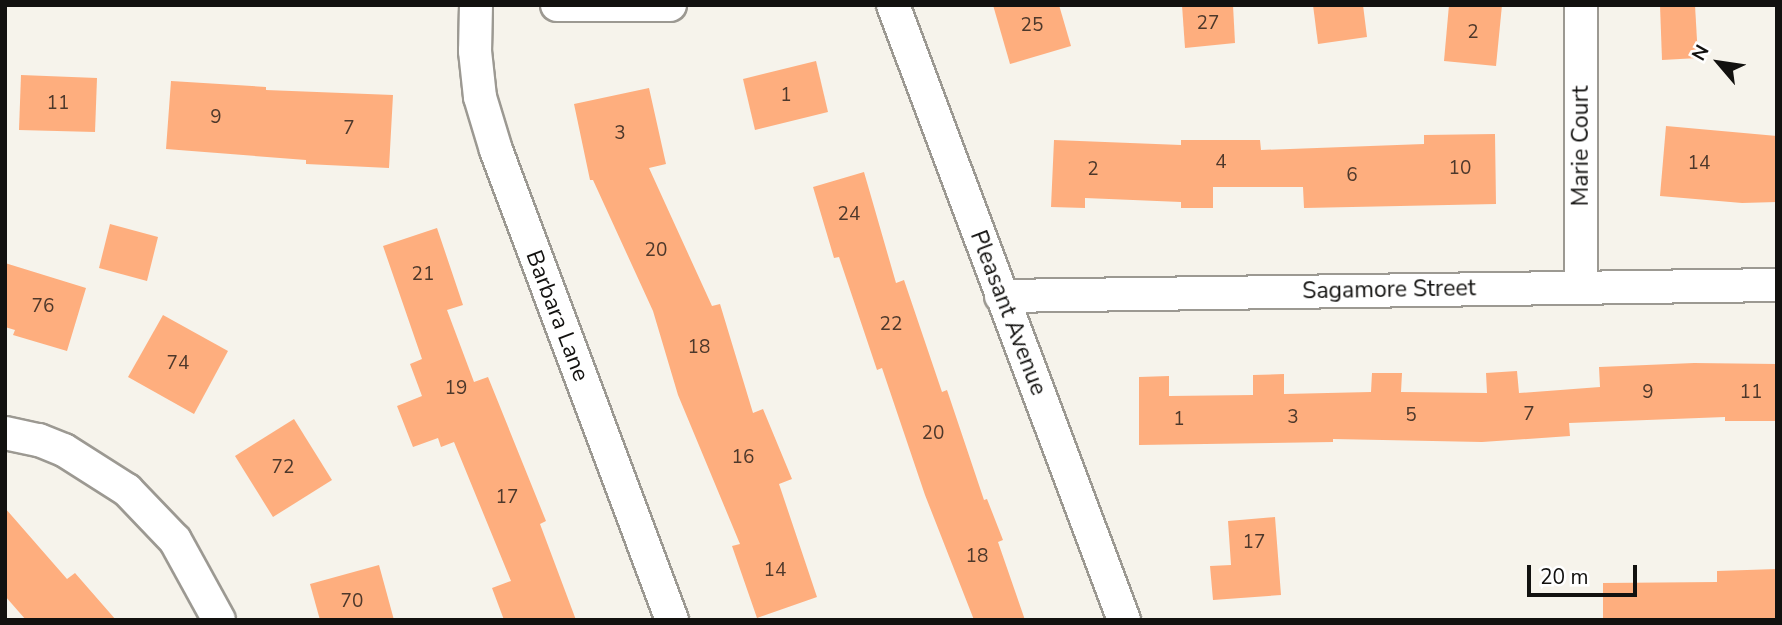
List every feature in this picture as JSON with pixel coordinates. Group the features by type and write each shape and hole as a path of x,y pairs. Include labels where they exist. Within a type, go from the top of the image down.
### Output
{"street":[{"name":"Barbara Lane","path":"476,5 475,51 480,97 496,150 672,620"},
{"path":"557,5 670,5"},
{"name":"Pleasant Avenue","path":"893,5 1124,620"},
{"name":"Marie Court","path":"1581,5 1581,287"},
{"name":"Sagamore Street","path":"1001,296 1777,285"},
{"path":"5,433 39,440 64,450 127,490 175,540 219,620"}],"building":[{"path":"993,5 1059,5 1071,46 1010,64"},
{"path":"1182,5 1233,5 1235,43 1185,48"},
{"path":"1313,5 1363,5 1367,37 1318,44"},
{"path":"1449,5 1502,5 1496,66 1444,61"},
{"path":"1660,5 1695,5 1698,58 1662,60"},
{"path":"816,61 828,112 755,130 743,79"},
{"path":"21,75 97,78 95,132 19,130"},
{"path":"171,81 266,87 266,90 393,95 389,168 306,164 306,160 166,149"},
{"path":"649,88 666,164 649,168 712,306 720,304 753,413 763,409 792,479 779,484 817,597 757,618 732,546 740,544 678,395 653,311 593,180 590,180 574,104"},
{"path":"1666,126 1777,136 1777,202 1742,203 1660,196"},
{"path":"1495,134 1496,204 1304,208 1303,187 1213,187 1213,208 1181,208 1181,202 1085,198 1085,208 1051,207 1054,140 1181,145 1181,140 1260,140 1261,150 1424,144 1424,135"},
{"path":"864,172 896,283 904,280 942,392 947,390 984,500 987,499 1003,540 998,542 1025,620 974,620 925,495 882,368 877,370 839,257 834,258 813,187"},
{"path":"110,224 158,237 147,281 99,268"},
{"path":"437,228 463,305 447,310 474,382 488,377 546,521 540,524 576,620 504,620 492,588 511,581 454,442 441,447 438,438 413,447 397,406 422,396 410,364 422,359 383,246"},
{"path":"5,263 86,288 67,351 13,335 15,330 5,327"},
{"path":"163,315 228,351 194,414 128,377"},
{"path":"1694,363 1777,364 1777,421 1725,421 1725,417 1569,423 1570,436 1482,442 1333,439 1333,442 1139,445 1139,377 1169,376 1169,396 1253,395 1253,375 1284,374 1284,394 1371,392 1372,373 1402,373 1401,392 1487,393 1486,373 1517,371 1519,393 1600,387 1599,367"},
{"path":"294,419 332,480 273,517 235,456"},
{"path":"5,508 67,579 75,573 116,620 26,620 5,596"},
{"path":"1275,517 1281,595 1213,600 1210,566 1231,565 1228,521"},
{"path":"379,565 394,620 320,620 310,584"},
{"path":"1777,569 1777,620 1603,620 1603,583 1717,582 1717,571"}]}
